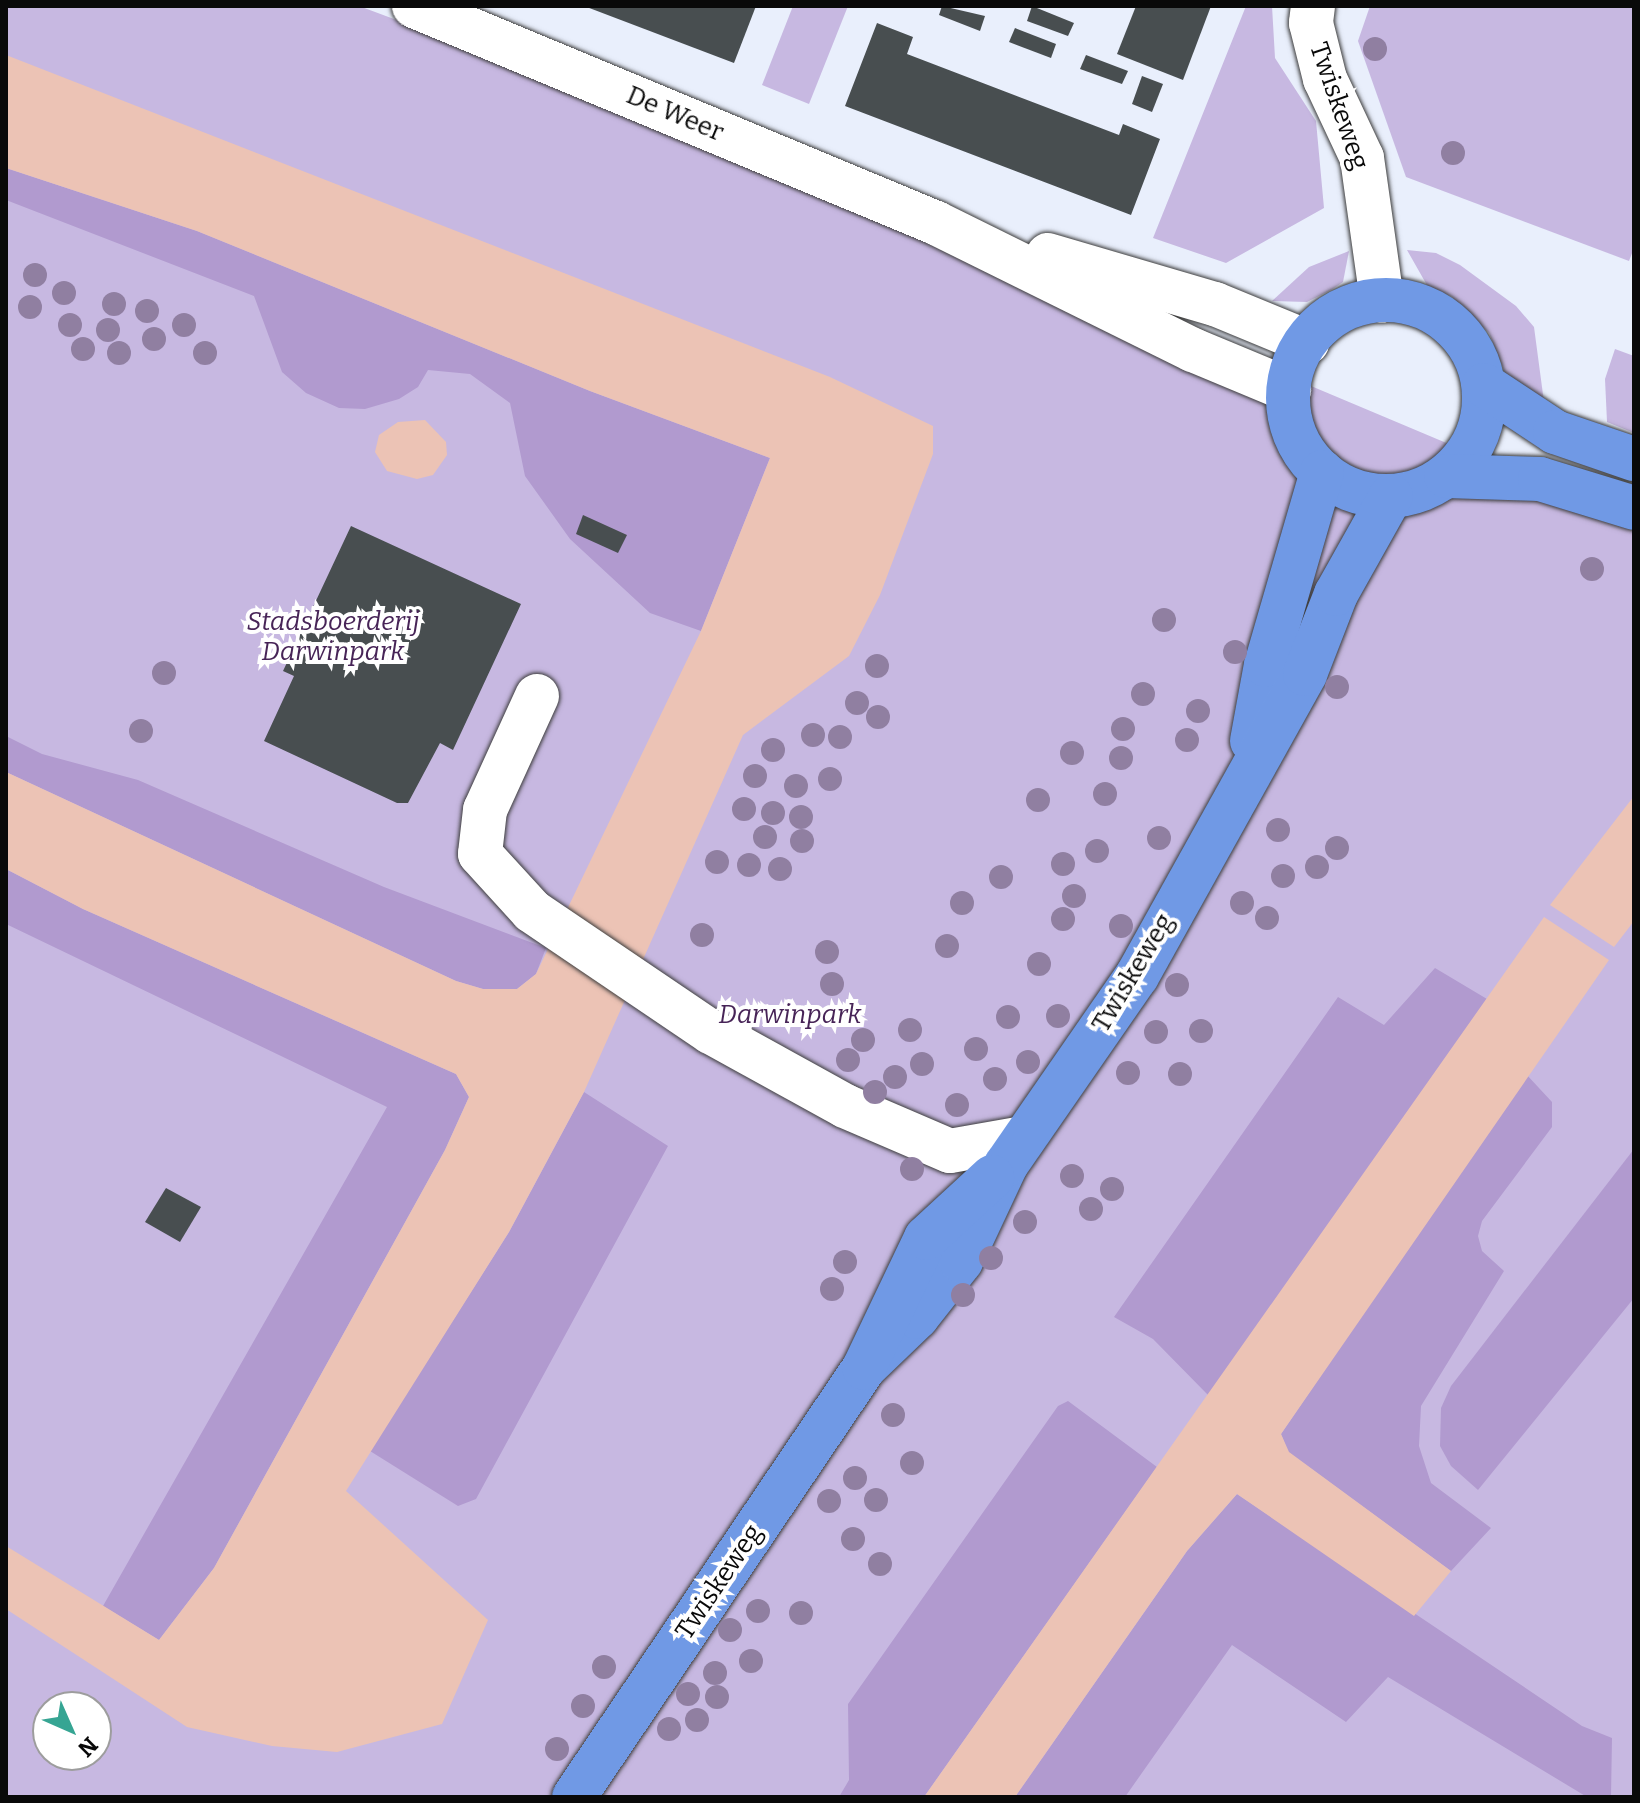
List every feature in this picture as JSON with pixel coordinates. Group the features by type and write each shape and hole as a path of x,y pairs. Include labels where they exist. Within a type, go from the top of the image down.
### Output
{"main road":[{"path":"1382,301 1417,305 1449,323 1472,350 1484,385 1477,435 1446,476 1420,490 1391,496 1355,491 1322,472 1299,443 1289,390 1307,342 1339,313 1382,301"},
{"path":"1484,385 1555,432 1634,459"},
{"name":"Twiskeweg","path":"1247,772 1266,665 1322,472"},
{"path":"1446,476 1540,479 1634,508"},
{"name":"Twiskeweg","path":"574,1797 864,1368 917,1317 961,1261 1015,1152 1137,976 1247,772 1305,674 1336,594 1391,496"}],"street":[{"name":"De Weer","path":"414,6 936,223 1193,350 1289,390"},
{"name":"Twiskeweg","path":"1313,6 1311,23 1325,79 1362,158 1382,301"},
{"name":"De Weer","path":"936,223 1215,304 1307,342"},
{"path":"537,696 485,810 480,854 532,911 711,1032 845,1106 950,1151 1015,1152"}],"green space":[{"name":"Darwinpark","path":"6,6 359,6 783,164 1634,522 1634,1797 6,1797"},
{"path":"793,6 848,6 809,104 762,85"},
{"path":"1246,6 1272,6 1275,58 1316,121 1324,208 1226,263 1153,238"},
{"path":"1370,6 1634,6 1634,248 1629,261 1406,177 1358,41"},
{"path":"1407,250 1436,253 1460,265 1516,306 1534,327 1544,402 1509,383 1489,333 1451,296 1428,287"},
{"path":"1349,251 1343,282 1331,290 1307,302 1272,301 1309,267"},
{"path":"1615,349 1634,356 1634,433 1607,422 1605,379"}],"shaded area":[{"path":"6,55 830,377 933,426 933,454 880,595 849,656 743,735 584,1092 509,1232 346,1491 488,1620 442,1724 337,1752 272,1746 187,1727 6,1609 6,1546 159,1640 214,1568 445,1150 469,1097 456,1074 83,909 6,869 6,772 456,981 483,989 517,989 536,974 701,631 770,458 590,391 197,231 6,168"},
{"path":"6,168 197,231 590,391 770,458 701,631 650,613 570,539 525,476 510,403 470,374 428,370 418,387 399,399 365,409 339,408 306,393 282,372 254,296 6,200"},
{"path":"425,420 446,442 447,455 433,475 417,479 387,471 375,452 379,435 398,422"},
{"path":"6,736 42,754 138,780 384,887 546,948 536,974 517,989 483,989 456,981 6,772"},
{"path":"1634,796 1634,921 1614,947 1550,905"},
{"path":"6,869 83,909 456,1074 469,1097 445,1150 214,1568 159,1640 103,1606 387,1107 6,924"},
{"path":"1544,917 1609,960 1281,1434 1289,1452 1451,1571 1414,1616 1237,1494 1187,1551 1015,1797 924,1797"},
{"path":"1435,968 1487,999 1208,1395 1153,1339 1114,1317 1338,997 1384,1025"},
{"path":"1526,1074 1552,1102 1552,1127 1482,1221 1478,1236 1482,1251 1504,1271 1421,1406 1419,1446 1431,1483 1491,1528 1451,1571 1288,1452 1281,1434"},
{"path":"584,1092 668,1146 476,1499 458,1506 370,1451 509,1232"},
{"path":"1634,1149 1634,1298 1478,1490 1451,1466 1440,1446 1441,1408 1451,1386"},
{"path":"1068,1401 1157,1467 924,1797 839,1797 849,1780 848,1704 1058,1406"},
{"path":"1237,1494 1582,1726 1612,1738 1611,1797 1587,1797 1388,1677 1346,1722 1232,1645 1125,1797 1015,1797 1187,1551"}],"building":[{"path":"584,6 756,6 734,63"},
{"path":"942,6 985,16 980,31 939,15"},
{"path":"1032,6 1074,23 1068,36 1027,21"},
{"path":"1136,6 1211,6 1183,80 1117,54"},
{"path":"877,23 913,37 907,54 1119,135 1123,124 1160,139 1131,215 845,106"},
{"path":"1015,28 1056,44 1051,58 1009,42"},
{"path":"1086,55 1128,71 1122,84 1080,69"},
{"path":"1142,76 1163,84 1152,112 1132,104"},
{"path":"583,515 627,535 618,553 576,534"},
{"path":"351,526 521,604 453,750 440,743 408,803 397,803 264,741 294,676 283,671"},
{"path":"166,1188 201,1207 180,1242 145,1222"}],"park label":[{"name":"Stadsboerderij Darwinpark","path":"333,637"}]}
